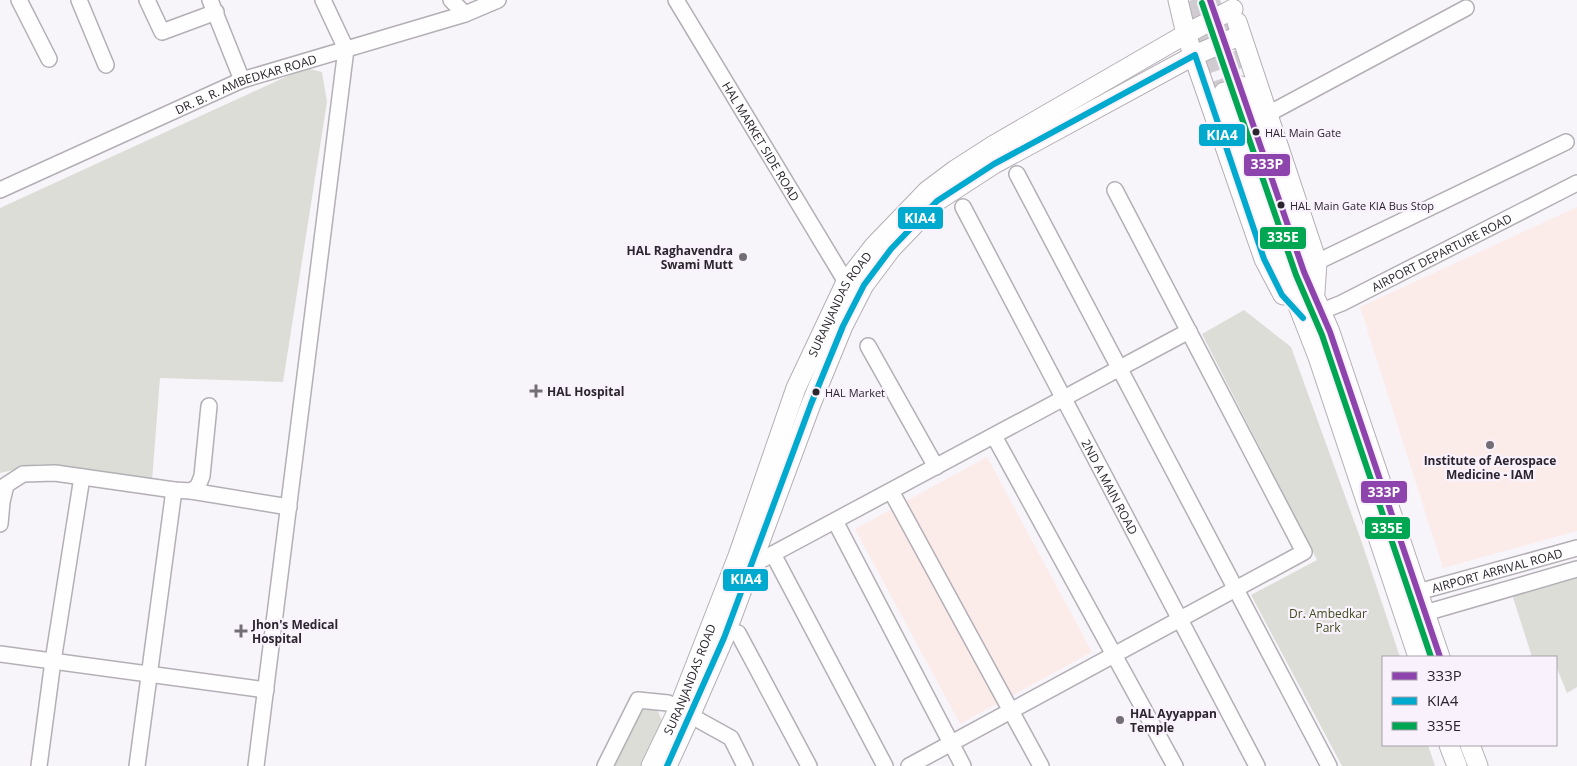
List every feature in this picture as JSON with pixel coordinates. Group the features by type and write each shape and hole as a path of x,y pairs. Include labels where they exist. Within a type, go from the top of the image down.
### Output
{"main road":[{"path":"1178,0 1186,34 1195,55 1264,259 1282,295 1313,308"},
{"name":"SURANJANDAS ROAD","path":"667,766 684,713 745,560 796,388 874,246 920,198 955,170 994,145 1186,34 1231,5"},
{"path":"1231,5 1317,262 1313,308 1336,351 1440,656"},
{"name":"SURANJANDAS ROAD","path":"852,289 864,285 891,250 937,201 994,164 1195,55 1241,34"},
{"path":"1232,89 1304,272 1313,308 1418,656"},
{"name":"SURANJANDAS ROAD","path":"651,766 684,713"},
{"path":"1449,746 1457,766"},
{"path":"1470,746 1478,766"}],"street":[{"path":"19,0 49,58"},
{"path":"79,0 106,65"},
{"path":"147,0 162,32 213,6 242,80"},
{"path":"256,766 346,49 323,0"},
{"path":"451,0 465,14"},
{"name":"DR. B. R. AMBEDKAR ROAD","path":"0,190 242,80 465,14 498,0"},
{"name":"HAL MARKET SIDE ROAD","path":"676,0 852,289"},
{"path":"1268,114 1466,8"},
{"path":"1317,262 1566,142"},
{"path":"1017,174 1329,766"},
{"name":"AIRPORT DEPARTURE ROAD","path":"1313,308 1350,299 1577,183"},
{"path":"910,766 1304,552 1116,190"},
{"name":"2ND A MAIN ROAD","path":"963,207 1257,766"},
{"path":"745,560 773,554 1189,331"},
{"path":"868,346 936,467"},
{"path":"191,491 198,486 202,476 209,406"},
{"path":"994,436 1175,766"},
{"path":"0,524 6,485 23,474 55,473 191,491 289,507"},
{"path":"39,766 53,661 82,477"},
{"path":"137,766 174,490"},
{"path":"891,491 1041,766"},
{"path":"835,521 962,766"},
{"name":"AIRPORT ARRIVAL ROAD","path":"1418,592 1577,548"},
{"path":"773,554 885,766"},
{"name":"AIRPORT ARRIVAL ROAD","path":"1425,613 1577,569"},
{"path":"738,633 809,766"},
{"path":"0,654 266,690"},
{"path":"605,766 638,700 668,703 731,738 746,766"}],"shaded area":[{"name":"Institute of Aerospace Medicine - IAM","path":"1577,207 1577,531 1443,568 1360,307"},
{"path":"987,457 1092,652 960,724 855,529"}],"green space":[{"path":"305,68 322,72 327,102 283,382 160,378 152,481 40,464 0,473 0,208"},
{"name":"Dr. Ambedkar Park","path":"1244,310 1291,347 1361,540 1400,656 1382,656 1382,746 1428,746 1435,766 1342,766 1251,595 1317,560 1202,334"},
{"path":"1577,574 1577,687 1567,693 1557,668 1557,656 1532,656 1511,591"},
{"path":"656,707 663,723 642,766 614,766 642,710"}],"tunnel":[{"path":"1192,0 1224,92"},
{"path":"1210,0 1241,86"}],"transit line":[{"name":"333P","path":"1210,0 1304,272 1330,332 1440,656"},
{"name":"335E","path":"1202,3 1296,275 1322,335 1431,656"},
{"name":"KIA4","path":"667,766 724,638 811,404 843,326 864,285 891,249 937,201 994,164 1195,55 1264,259 1282,295 1303,318"}],"place":[{"name":"HAL Main Gate","path":"1256,132"},
{"name":"HAL Main Gate KIA Bus Stop","path":"1281,205"},
{"name":"HAL Raghavendra Swami Mutt","path":"743,257"},
{"name":"HAL Hospital","path":"536,391"},
{"name":"HAL Market","path":"816,392"},
{"name":"Institute of Aerospace Medicine - IAM","path":"1490,445"},
{"name":"Jhon's Medical Hospital","path":"241,631"},
{"name":"HAL Ayyappan Temple","path":"1120,720"}]}
